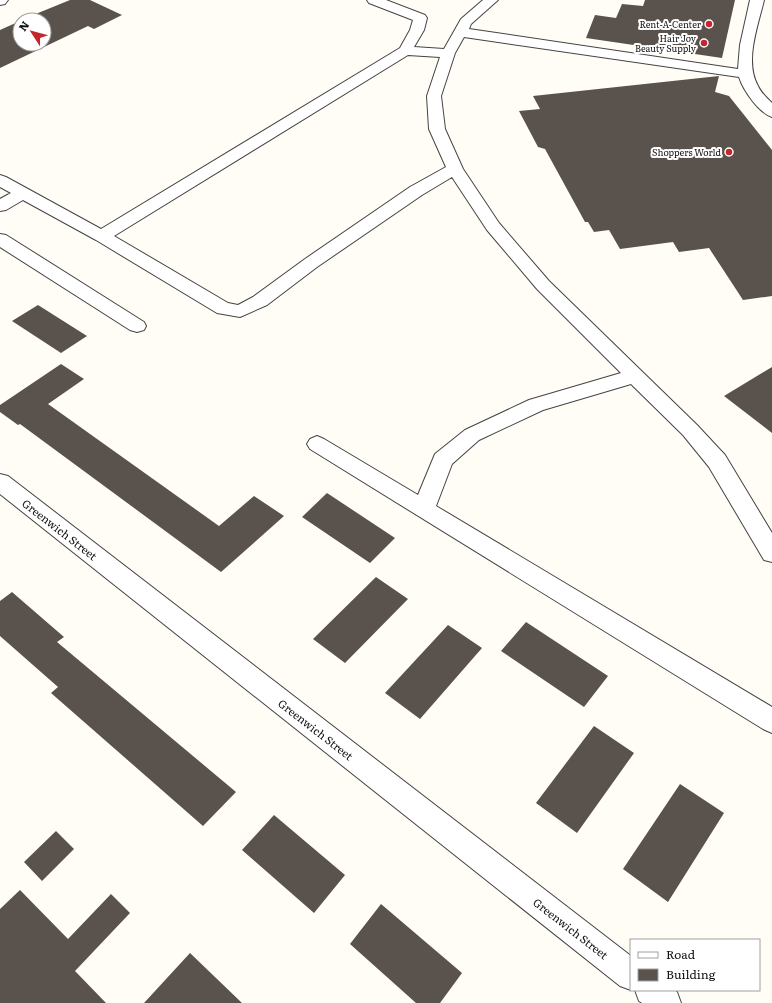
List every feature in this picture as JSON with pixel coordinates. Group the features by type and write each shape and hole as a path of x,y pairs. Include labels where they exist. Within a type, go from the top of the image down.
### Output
{"street":[{"path":"100,235 122,224 405,51 417,30 420,18 374,0"},
{"path":"491,0 466,22 448,52 434,96 437,129 455,169 493,226 543,285 690,430 717,461 772,553"},
{"path":"757,0 745,54 745,74 751,88 772,112"},
{"path":"460,32 745,74"},
{"path":"405,51 448,52"},
{"path":"0,180 100,235 224,309 240,311 260,300 416,191 455,169"},
{"path":"0,206 23,193"},
{"path":"0,239 137,326"},
{"path":"424,509 443,460 472,435 536,405 635,376"},
{"path":"317,444 772,721"},
{"name":"Greenwich Street","path":"0,482 630,974"},
{"path":"651,991 666,1003"}],"building":[{"path":"70,0 90,0 122,15 94,29 88,26 52,43 52,12 41,12"},
{"path":"645,0 735,0 722,58 586,38 595,15 616,18 622,4 643,6"},
{"path":"12,25 12,52 34,52 0,68 0,30"},
{"path":"719,76 715,92 729,96 772,150 772,296 743,300 709,248 679,252 673,242 620,249 609,230 594,232 588,222 585,222 545,149 538,147 519,111 540,109 533,96"},
{"path":"38,305 87,336 61,353 12,321"},
{"path":"61,364 84,379 48,404 219,526 254,496 284,516 221,572 20,424 18,425 0,412 0,405"},
{"path":"772,367 772,433 724,396"},
{"path":"327,493 395,538 370,563 302,517"},
{"path":"376,577 408,599 345,663 313,639"},
{"path":"12,592 64,637 57,642 236,792 203,826 51,693 58,687 0,636 0,601"},
{"path":"526,622 608,676 584,707 501,651"},
{"path":"448,625 482,648 420,719 385,693"},
{"path":"594,726 634,753 577,833 536,803"},
{"path":"680,784 724,813 668,902 623,869"},
{"path":"274,815 345,875 314,913 242,850"},
{"path":"56,831 74,849 42,881 24,862"},
{"path":"20,890 68,939 111,894 130,913 75,971 106,1003 0,1003 0,909"},
{"path":"381,904 462,973 440,1003 416,1003 350,944"},
{"path":"190,953 242,1003 144,1003"}],"place":[{"name":"Rent-A-Center","path":"709,24"},
{"name":"Hair Joy Beauty Supply","path":"704,43"},
{"name":"Shoppers World","path":"729,152"}]}
